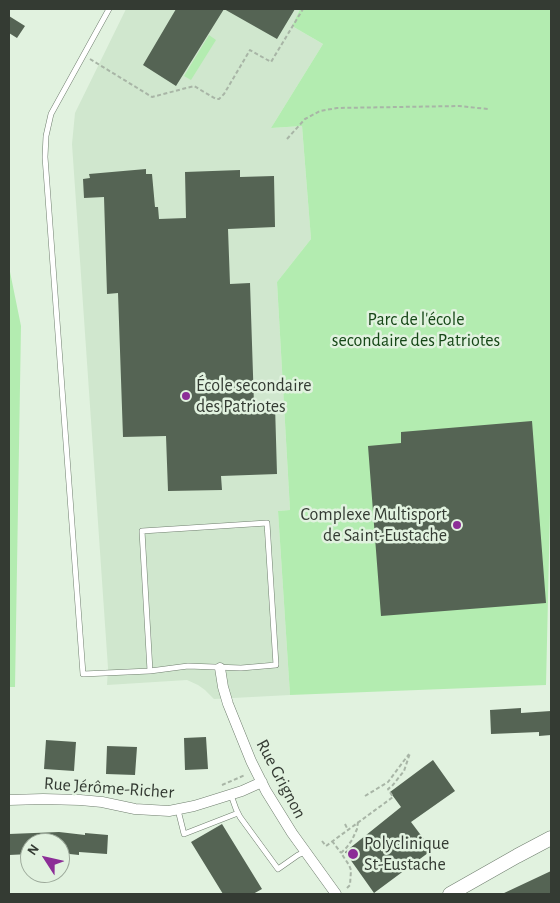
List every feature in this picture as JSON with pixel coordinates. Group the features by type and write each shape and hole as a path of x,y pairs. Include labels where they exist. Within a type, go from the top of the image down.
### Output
{"street":[{"name":"Rue Grignon","path":"220,668 228,704 262,782 278,813 336,894"},
{"name":"Rue Jérôme-Richer","path":"9,800 74,800 102,802 148,810 178,810 231,794 262,782"},
{"path":"450,894 551,838"}],"lane":[{"path":"109,9 50,114 45,157 83,674 150,670 188,666 241,668 276,665 267,523 142,531 150,670"},
{"path":"231,794 238,813 278,869 305,852"},
{"path":"178,810 184,834 238,813"}],"path":[{"path":"83,56 152,97 194,86 219,99 224,94 250,50 271,62 303,10"},
{"path":"287,139 306,119 320,111 337,108 459,106 488,109"},
{"path":"322,841 326,846 393,797 388,789 404,771 410,753 388,782 365,796"},
{"path":"217,787 247,774"},
{"path":"371,805 374,810"},
{"path":"340,853 352,840 358,822"},
{"path":"345,824 348,830"},
{"path":"332,841 351,870 350,884 347,888"}],"shaded area":[{"name":"École secondaire des Patriotes","path":"126,9 300,9 292,26 323,44 271,128 302,126 311,239 277,282 290,510 278,511 290,695 214,699 198,685 187,680 107,685 108,668 72,144 75,113"}],"green space":[{"name":"Parc de l'école secondaire des Patriotes","path":"300,9 551,9 551,468 546,685 290,695 278,511 290,510 277,282 311,239 302,126 271,128 323,44 292,26"},
{"path":"209,35 216,40 191,80 184,76"},
{"path":"9,267 21,326 15,687 9,687"}],"building":[{"path":"176,9 224,9 176,86 143,65"},
{"path":"224,9 295,9 277,39"},
{"path":"9,16 25,26 17,38 9,33"},
{"path":"146,169 146,174 152,174 155,207 158,207 159,219 186,218 185,172 240,170 240,177 274,176 275,227 228,229 230,284 250,283 254,405 275,405 277,474 221,476 222,490 168,491 166,436 123,437 118,293 107,294 104,197 84,198 83,179 90,178 89,174"},
{"name":"Complexe Multisport de Saint-Eustache","path":"532,421 546,603 381,616 368,446 401,443 401,432"},
{"path":"521,708 521,713 551,711 551,735 539,736 539,732 491,734 490,710"},
{"path":"206,737 208,769 185,770 184,738"},
{"path":"46,740 76,742 74,771 44,769"},
{"path":"107,746 137,747 135,775 106,774"},
{"name":"Polyclinique St-Eustache","path":"433,760 455,791 411,822 432,850 374,893 345,852 401,807 390,792"},
{"path":"222,824 262,889 253,894 223,894 191,842"},
{"path":"59,832 68,833 34,833"},
{"path":"70,833 108,835 107,854 79,852 79,855 70,854"},
{"path":"9,834 20,834 20,854 9,855"},
{"path":"551,871 551,894 502,894"}],"place":[{"name":"École secondaire des Patriotes","path":"186,396"},
{"name":"Complexe Multisport de Saint-Eustache","path":"457,525"},
{"name":"Polyclinique St-Eustache","path":"353,854"}]}
